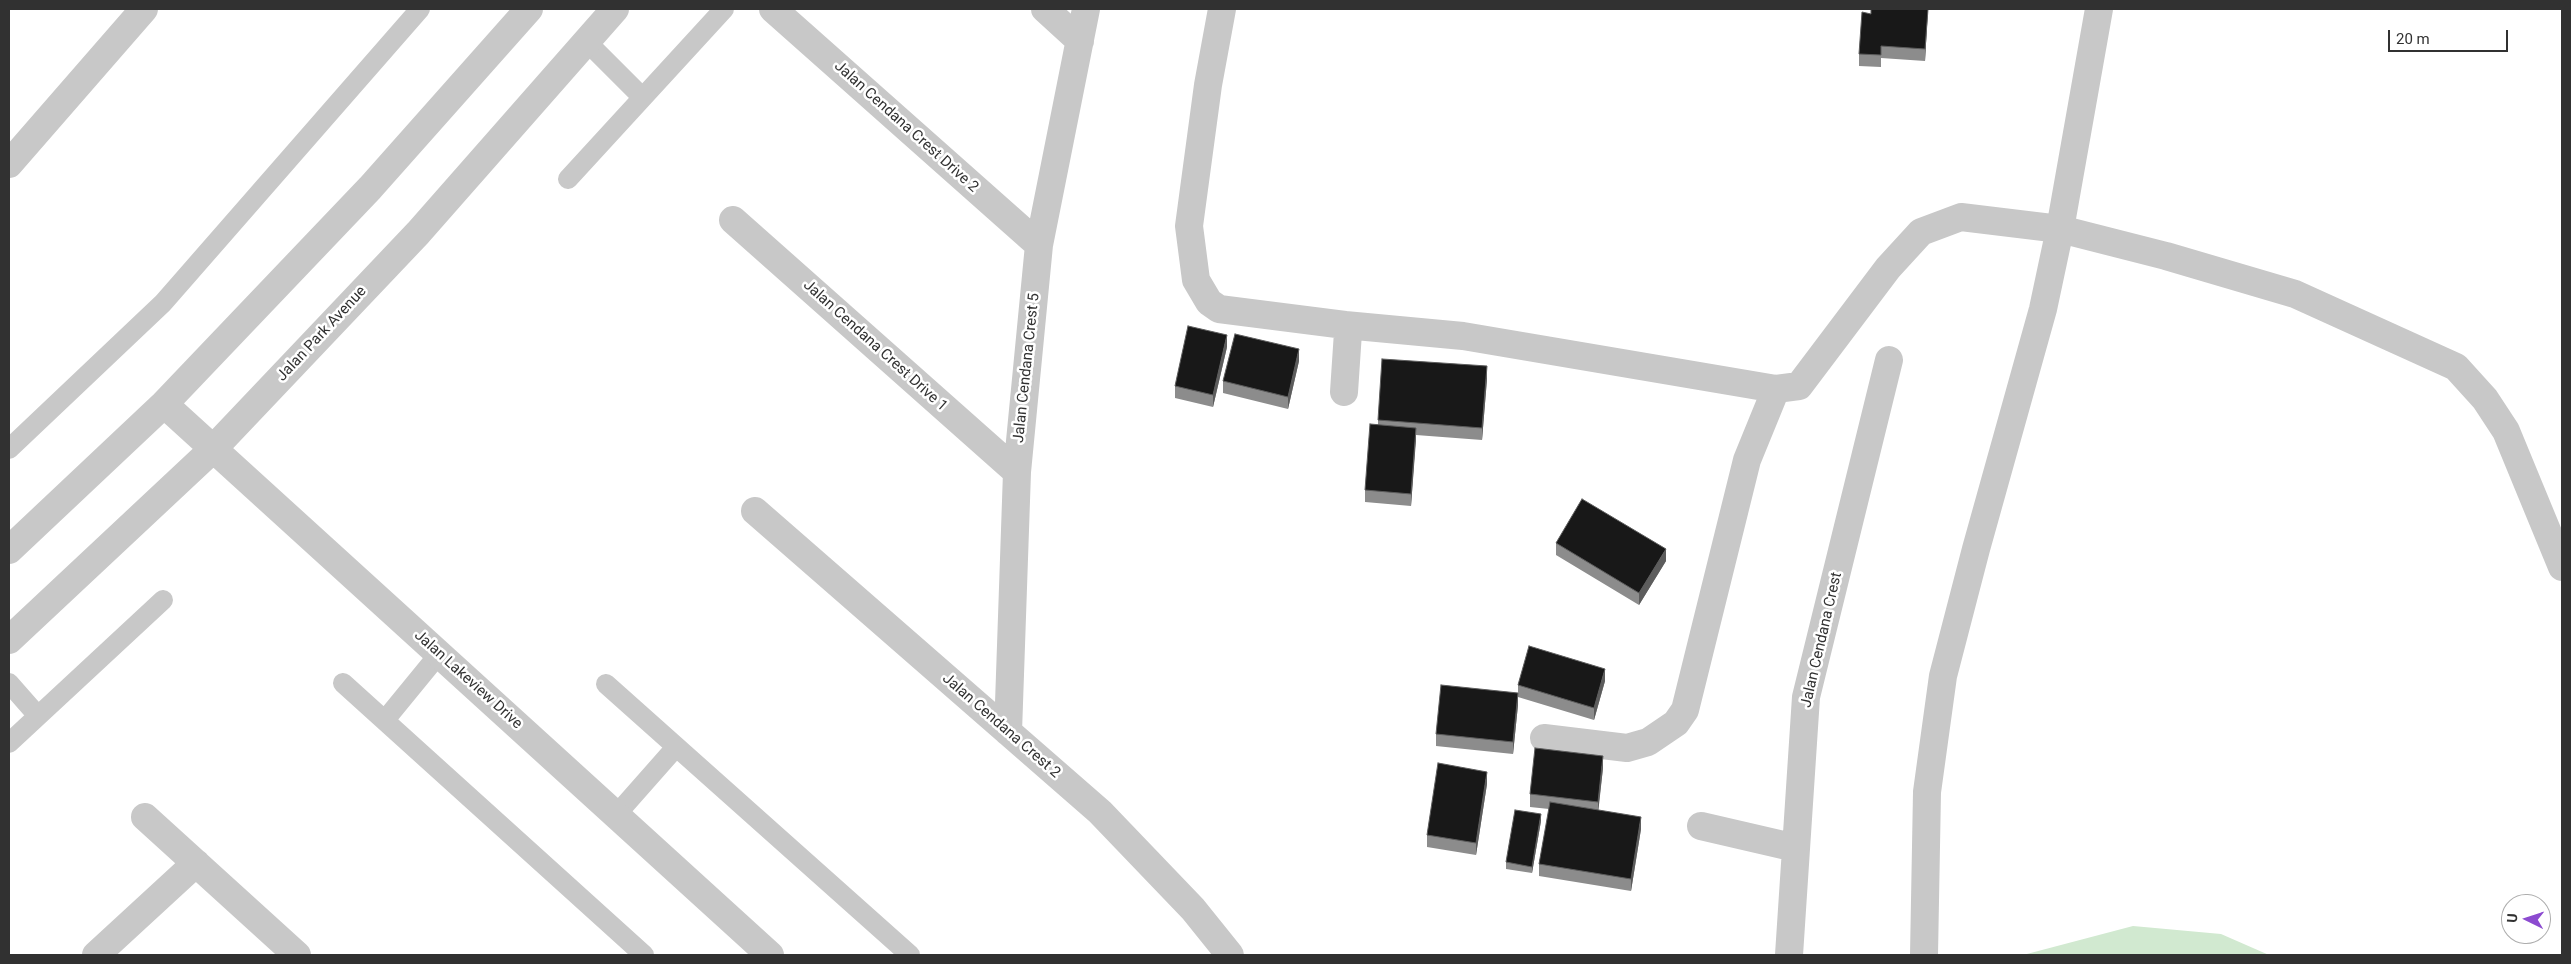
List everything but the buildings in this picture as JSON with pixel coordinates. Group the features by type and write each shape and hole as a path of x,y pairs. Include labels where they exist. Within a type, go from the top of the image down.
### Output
{"street":[{"path":"9,164 144,9"},
{"path":"9,550 164,404 370,188 529,9"},
{"name":"Jalan Cendana Crest Drive 2","path":"773,9 1039,245"},
{"path":"1045,9 1080,41"},
{"name":"Jalan Cendana Crest 5","path":"1008,732 1017,472 1039,245 1086,9"},
{"path":"1222,9 1208,85 1189,226 1196,280 1209,302 1219,309 1345,325 1463,336 1776,390 1799,386 1888,268 1922,232 1961,216 2060,229 2157,254 2295,294 2456,367 2485,399 2506,431 2562,567"},
{"path":"1924,955 1927,792 1944,676 1976,549 2044,309 2099,9"},
{"name":"Jalan Park Avenue","path":"9,640 213,449 418,233 587,42 609,11"},
{"name":"Jalan Cendana Crest Drive 1","path":"733,220 1017,472"},
{"path":"1344,392 1348,332 1345,325"},
{"name":"Jalan Cendana Crest","path":"1789,955 1806,697 1889,360"},
{"path":"1544,738 1627,748 1648,742 1676,723 1685,710 1747,460 1776,390"},
{"name":"Jalan Lakeview Drive","path":"164,404 770,955"},
{"name":"Jalan Cendana Crest 2","path":"755,511 1100,812 1193,909 1230,955"},
{"path":"145,816 297,955"},
{"path":"1701,826 1796,848"},
{"path":"96,955 196,863"}],"lane":[{"path":"9,449 163,303 420,9"},
{"path":"568,179 724,9"},
{"path":"587,42 642,97"},
{"path":"9,743 163,600"},
{"path":"385,720 440,654"},
{"path":"9,683 38,716"},
{"path":"343,683 644,955"},
{"path":"606,684 910,955"},
{"path":"616,815 676,747"}],"shaded area":[{"path":"2133,926 2221,934 2269,955 2023,955"}]}
